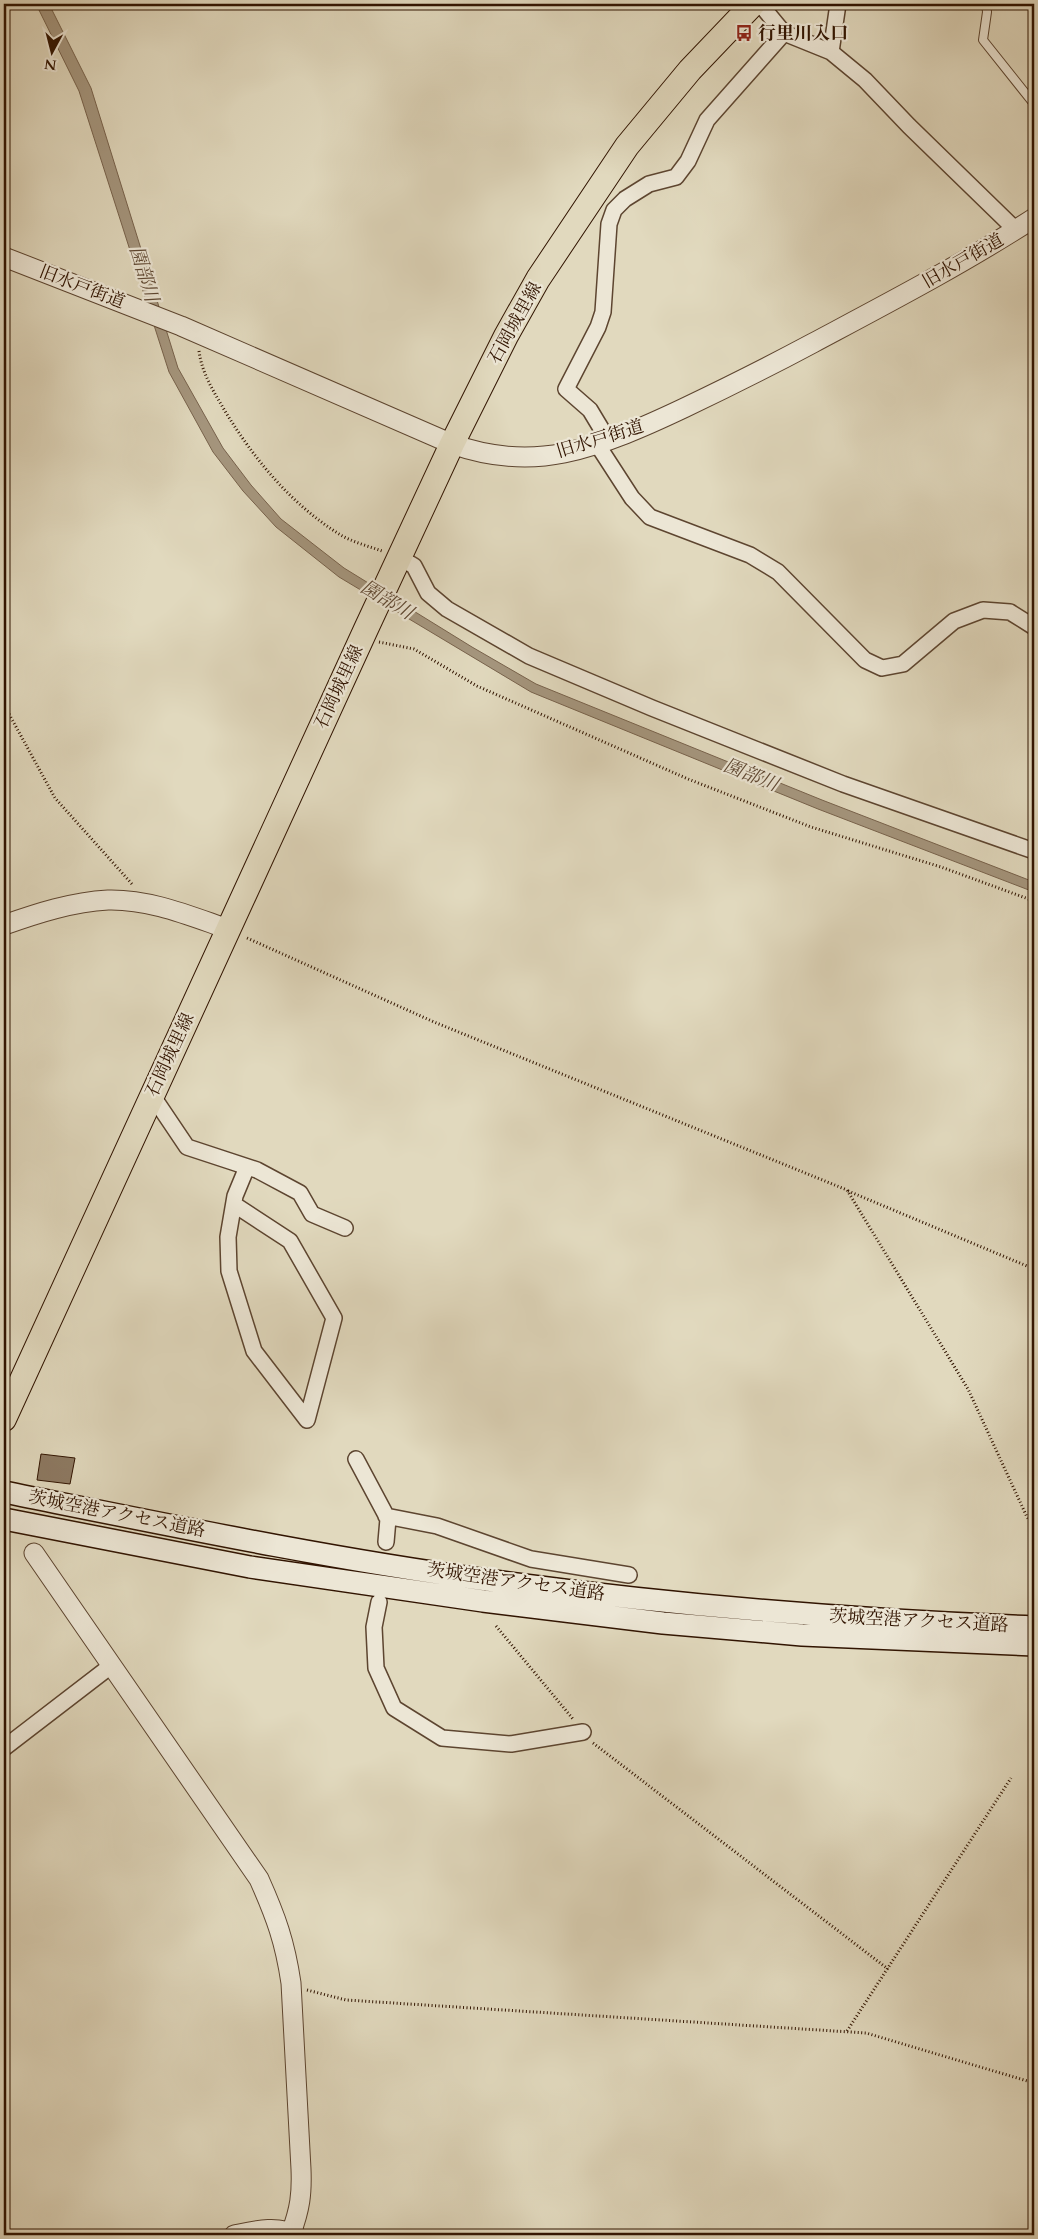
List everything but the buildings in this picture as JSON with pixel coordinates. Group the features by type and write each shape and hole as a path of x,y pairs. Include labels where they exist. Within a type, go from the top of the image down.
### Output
{"main road":[{"name":"石岡城里線","path":"4,1419 228,929 372,635 395,566 452,444 506,336 534,287 599,186 656,110 730,26 753,4"},
{"name":"茨城空港アクセス道路","path":"4,1492 317,1553 486,1580 664,1602 806,1614 1034,1627"},
{"name":"茨城空港アクセス道路","path":"4,1519 250,1567 521,1606 802,1635 1034,1645"}],"street":[{"path":"760,4 784,33 831,52 865,80 909,126 1016,230"},
{"path":"831,52 838,4"},
{"path":"784,33 707,120 688,161 676,177 649,184 625,199 614,210 609,224 603,312 594,335 566,388 590,410 602,442 632,498 650,517 750,555 778,572 865,660 882,668 903,664 954,621 983,610 1010,612 1034,627"},
{"name":"旧水戸街道","path":"4,257 189,329 452,444 490,455 524,458 563,453 602,442 647,425 748,378 938,276 1034,218"},
{"path":"395,566 414,566 428,593 448,609 529,656 843,784 1034,850"},
{"path":"4,925 74,904 110,900 134,902 176,911 228,929"},
{"path":"152,1095 187,1147 247,1167 300,1193 312,1214 346,1228"},
{"path":"235,1205 290,1241 334,1318 307,1420 254,1351 229,1271 228,1238 235,1196 247,1167"},
{"path":"356,1459 386,1516 386,1542"},
{"path":"386,1516 437,1526 531,1559 629,1575"},
{"path":"34,1553 259,1879 277,1918 287,1953 291,1983 302,2194 300,2211 294,2234 259,2230 234,2235"},
{"path":"379,1602 374,1627 376,1668 394,1708 442,1738 511,1744 583,1732"},
{"path":"4,1748 112,1665"}],"lane":[{"path":"986,4 987,12 983,40 1034,104"}],"path":[{"path":"189,329 208,383 233,424 264,468 300,505 340,535 395,566"},
{"path":"372,635 414,649 477,686 688,779 811,827 941,867 1034,901"},
{"path":"4,702 55,798 129,879 134,889 134,902"},
{"path":"228,929 434,1022 847,1190 1034,1269"},
{"path":"847,1190 968,1390 1027,1517 1034,1527"},
{"path":"496,1626 597,1748 888,1970"},
{"path":"846,2032 1011,1778"},
{"path":"291,1983 314,1992 346,2000 866,2033 1034,2083"}],"water":[{"name":"園部川","path":"36,4 49,4 91,88 178,368 223,448 251,485 281,519 344,568 536,684 822,800 1034,882 1034,892 818,809 531,692 339,577 276,527 243,491 213,452 169,372 79,91"}],"place":[{"name":"行里川入口","path":"744,33"}]}
